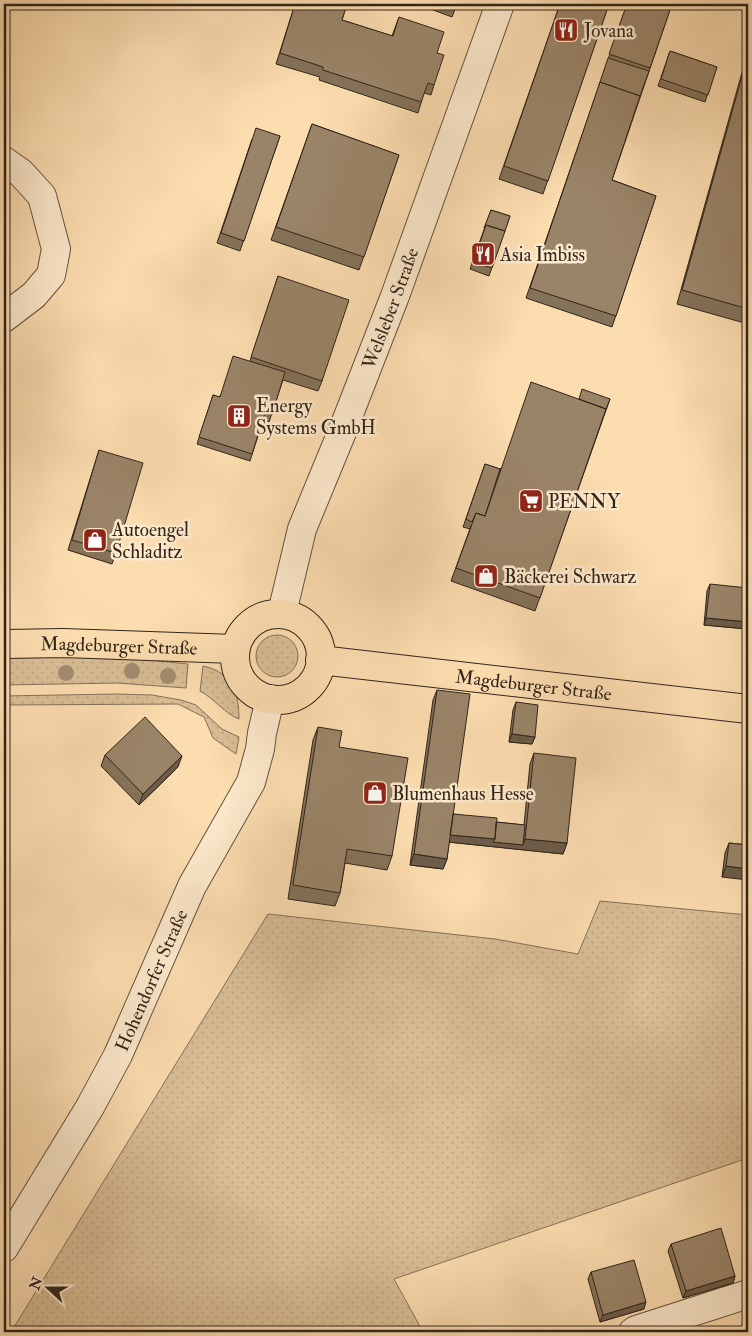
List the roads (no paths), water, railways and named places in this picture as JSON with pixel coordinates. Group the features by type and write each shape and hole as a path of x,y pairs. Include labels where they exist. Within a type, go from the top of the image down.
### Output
{"main road":[{"path":"282,613 294,617 307,625 317,640 320,660 316,675 310,685 300,693 288,698 270,699 259,696 244,684 236,669 235,649 240,635 250,623 260,617 282,613"},
{"name":"Magdeburger Straße","path":"4,644 63,643 235,649"},
{"name":"Magdeburger Straße","path":"320,660 748,709"}],"street":[{"name":"Welsleber Straße","path":"282,613 302,529 395,296 500,4"},
{"path":"4,161 20,173 42,196 56,249 51,275 34,296 4,318"},
{"name":"Hohendorfer Straße","path":"4,1248 90,1107 118,1055 192,886 251,782 270,699"},
{"path":"633,1332 748,1294"}],"place":[{"name":"Jovana","path":"566,30"},
{"name":"Asia Imbiss","path":"483,254"},
{"name":"Energy Systems GmbH","path":"239,416"},
{"name":"PENNY","path":"531,501"},
{"name":"Autoengel Schladitz","path":"95,540"},
{"name":"Bäckerei Schwarz","path":"486,576"},
{"name":"Blumenhaus Hesse","path":"375,793"}]}
